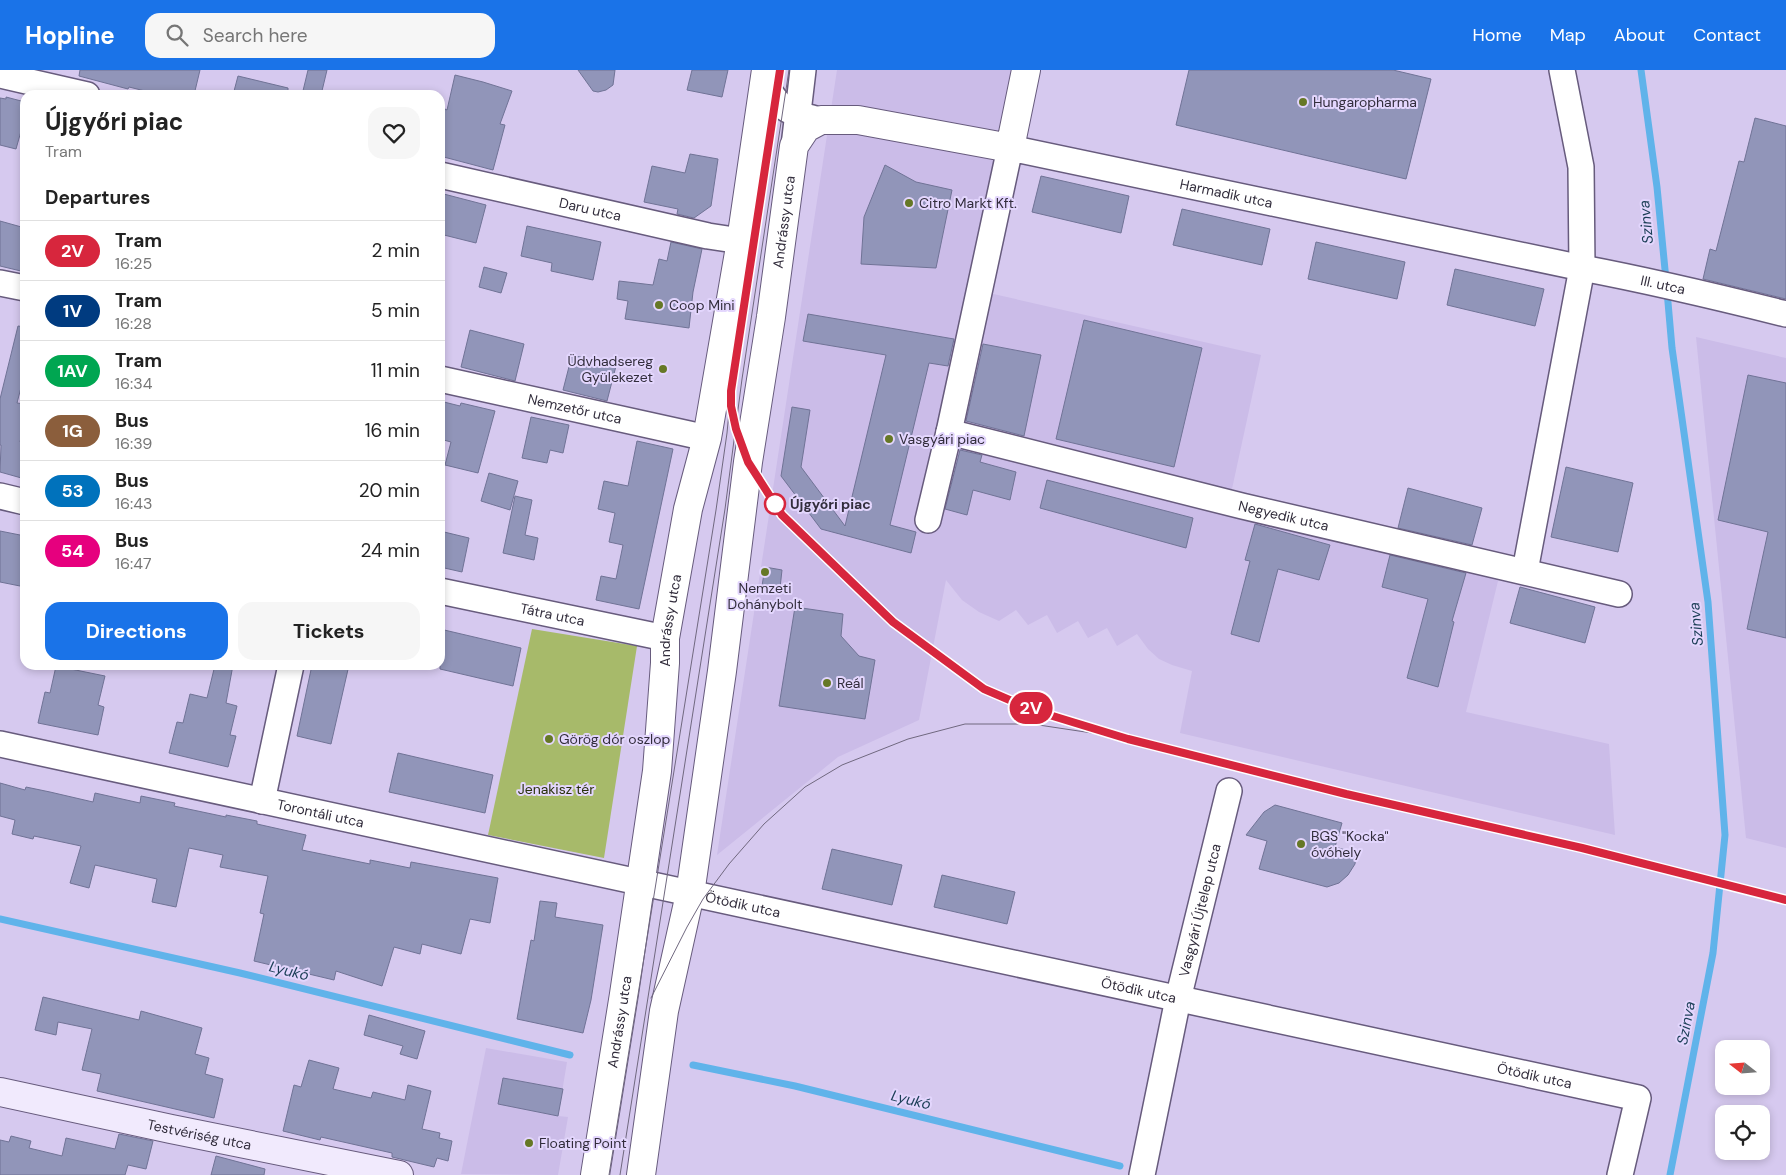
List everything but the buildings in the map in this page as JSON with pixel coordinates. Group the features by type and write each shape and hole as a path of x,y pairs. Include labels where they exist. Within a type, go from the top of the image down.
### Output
{"main road":[{"name":"Testvériség utca","path":"0,1092 180,1131 399,1175"}],"street":[{"path":"765,77 775,101 783,108 810,117 804,70"},
{"path":"928,520 949,432 1026,70"},
{"path":"1525,571 1582,268 1581,167 1562,70"},
{"path":"0,75 65,90"},
{"name":"Andrássy utca","path":"595,1175 657,772 665,638 688,509 707,438 741,241 765,77"},
{"name":"Andrássy utca","path":"641,1175 664,1010 690,894 794,146 806,128 810,117"},
{"name":"Harmadik utca","path":"810,117 858,120 1010,148 1632,277"},
{"name":"Daru utca","path":"445,176 708,236 741,241"},
{"name":"III. utca","path":"1632,277 1693,290 1786,314"},
{"path":"0,283 20,287"},
{"name":"Nemzetőr utca","path":"445,380 707,438"},
{"name":"Negyedik utca","path":"949,432 1242,506 1619,594"},
{"path":"0,496 20,501"},
{"name":"Tátra utca","path":"445,592 665,638"},
{"path":"262,801 291,670"},
{"name":"Torontáli utca","path":"0,744 639,883"},
{"name":"Vasgyári Újtelep utca","path":"1142,1175 1178,999 1229,791"},
{"name":"Ötödik utca","path":"639,883 1638,1098 1620,1175"}],"shaded area":[{"path":"837,70 1039,70 989,293 1261,355 1227,512 1499,577 1466,712 1609,744 1615,835 1180,733 1192,671 1159,659 1148,649 1137,634 1117,646 1107,628 1088,638 1078,621 1057,633 1047,615 1028,625 1016,610 999,621 979,612 962,600 946,580 919,720 838,757 717,855"},
{"path":"1696,337 1786,358 1786,848 1746,838"},
{"path":"486,1048 567,1062 558,1116 568,1117 558,1175 461,1174"}],"green space":[{"name":"Jenakisz tér","path":"532,629 637,646 604,858 488,835"}],"waterway":[{"name":"Szinva","path":"1641,70 1657,187 1666,280"},
{"name":"Szinva","path":"1667,291 1672,348 1708,602 1725,835 1713,953 1670,1175"},
{"name":"Lyukó","path":"0,919 240,973 570,1055"},
{"name":"Lyukó","path":"693,1065 795,1086 1120,1166"}],"tram line":[{"path":"609,1175 716,510 731,391 780,70"},
{"name":"2V","path":"780,70 731,391 731,406 736,429 748,462 782,515 893,622 984,689 1033,710 1128,739 1346,794 1582,848 1786,900"},
{"path":"620,1175 725,509 742,379 789,70"},
{"path":"731,391 731,406 736,429 748,462 783,515 893,622 984,689 1033,710 1128,739 1346,794 1582,848 1786,900"},
{"path":"651,998 703,899 729,864 764,824 805,787 842,765 908,739 965,724 1032,724 1092,733"}],"place":[{"name":"Hungaropharma","path":"1303,102"},
{"name":"Citro Markt Kft.","path":"909,203"},
{"name":"Coop Mini","path":"659,305"},
{"name":"Üdvhadsereg Gyülekezet","path":"663,369"},
{"name":"Vasgyári piac","path":"889,439"},
{"name":"Újgyőri piac","path":"775,504"},
{"name":"Nemzeti Dohánybolt","path":"765,572"},
{"name":"Reál","path":"827,683"},
{"name":"Görög dór oszlop","path":"549,739"},
{"name":"BGS \"Kocka\" óvóhely","path":"1301,844"},
{"name":"Floating Point","path":"529,1143"}]}
